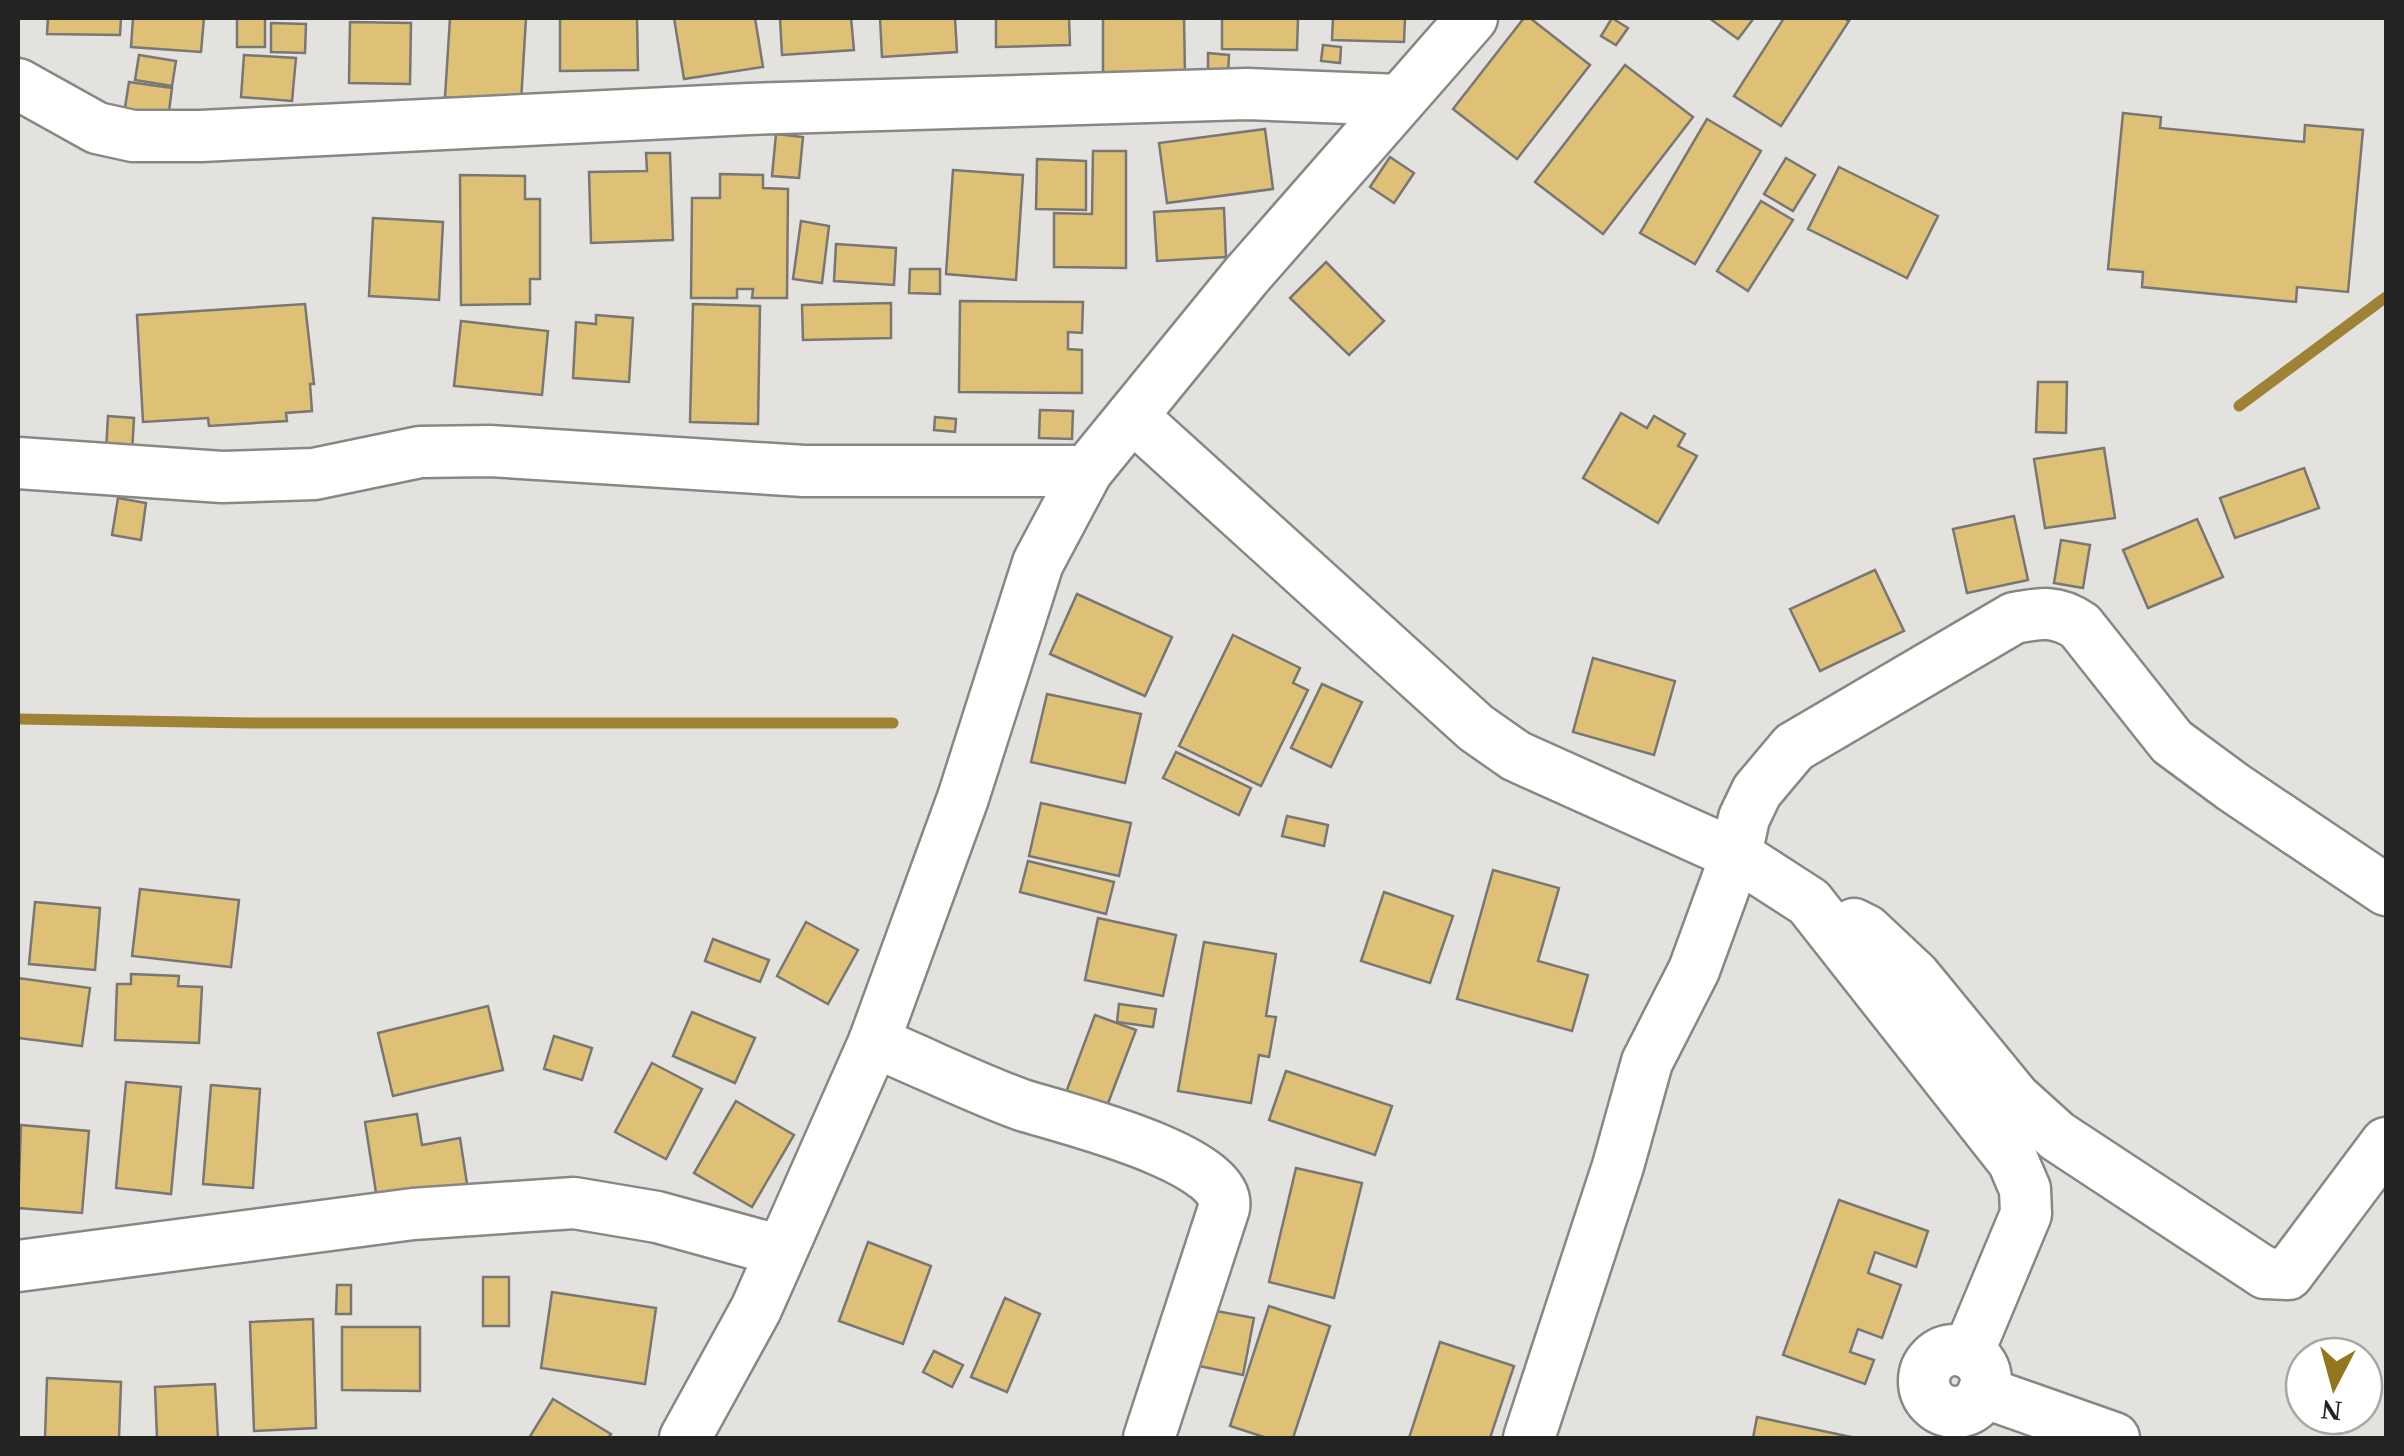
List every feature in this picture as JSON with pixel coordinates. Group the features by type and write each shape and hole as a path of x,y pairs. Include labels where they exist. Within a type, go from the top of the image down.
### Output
{"street":[{"path":"685,1438 756,1308 874,1042 963,798 1038,563 1088,472 1246,276 1472,18"},
{"path":"18,84 97,128 133,136 202,136 749,109 1248,94 1399,100"},
{"path":"1132,416 1476,728 1516,756 1736,855 1809,902 1866,930 1915,976 2015,1098 2057,1136 2265,1273 2288,1274 2386,1143"},
{"path":"18,463 222,477 314,474 420,452 490,452 804,471 1088,472"},
{"path":"1529,1438 1618,1166 1647,1062 1694,970 1736,855 1744,818 1757,791 1794,747 2014,618 2042,612 2062,614 2080,626 2172,742 2386,890"},
{"path":"1809,902 2013,1161 2025,1189 2026,1214 1959,1398 2114,1438"},
{"path":"874,1042 1022,1104 1156,1147 1201,1175 1226,1199 1149,1438"},
{"path":"18,1266 413,1214 574,1203 657,1216 782,1251"}],"building":[{"path":"48,18 121,18 120,35 47,34"},
{"path":"133,18 204,18 201,52 131,47"},
{"path":"237,18 265,18 265,47 237,47"},
{"path":"450,18 526,18 521,102 445,97"},
{"path":"560,18 637,18 638,70 560,71"},
{"path":"674,18 755,18 763,67 684,79"},
{"path":"780,18 851,18 854,50 782,55"},
{"path":"880,18 955,18 957,52 882,57"},
{"path":"996,18 1069,18 1070,45 996,47"},
{"path":"1103,18 1184,18 1185,73 1103,74"},
{"path":"1222,18 1298,18 1297,50 1222,49"},
{"path":"1333,18 1405,18 1404,42 1332,40"},
{"path":"1524,18 1530,18 1590,65 1517,159 1453,109"},
{"path":"1612,18 1628,28 1616,45 1601,36"},
{"path":"1709,18 1754,18 1738,39"},
{"path":"1784,18 1849,21 1781,126 1734,96"},
{"path":"350,22 411,23 410,84 349,83"},
{"path":"271,23 306,24 305,53 271,52"},
{"path":"1323,45 1341,47 1340,63 1321,61"},
{"path":"1208,53 1229,55 1228,75 1208,73"},
{"path":"139,55 176,61 172,86 135,80"},
{"path":"244,55 296,58 292,101 241,97"},
{"path":"1625,65 1693,117 1603,234 1535,182"},
{"path":"129,82 172,88 167,127 123,120"},
{"path":"2123,113 2161,117 2160,128 2304,142 2305,125 2363,130 2348,292 2297,287 2296,302 2142,287 2143,272 2108,269"},
{"path":"1707,119 1761,151 1695,264 1640,233"},
{"path":"1265,129 1273,189 1167,203 1159,143"},
{"path":"776,134 803,137 799,178 772,176"},
{"path":"1093,151 1126,151 1126,268 1054,267 1054,213 1092,214"},
{"path":"646,153 670,153 673,240 591,243 589,172 647,171"},
{"path":"1390,157 1414,173 1394,203 1370,187"},
{"path":"1786,158 1815,175 1793,211 1764,194"},
{"path":"1037,159 1086,161 1086,210 1036,209"},
{"path":"1839,167 1938,216 1907,278 1808,229"},
{"path":"953,170 1023,175 1016,280 946,274"},
{"path":"720,174 763,175 763,188 788,189 787,298 752,298 753,289 737,289 737,298 691,298 692,198 720,198"},
{"path":"460,175 525,176 525,199 540,199 540,279 530,279 530,304 461,305"},
{"path":"1761,201 1793,220 1748,291 1717,271"},
{"path":"1224,208 1226,257 1157,261 1154,212"},
{"path":"373,218 443,222 439,300 369,296"},
{"path":"801,221 829,226 822,283 793,279"},
{"path":"836,244 896,248 894,285 834,281"},
{"path":"1326,262 1384,321 1349,355 1290,298"},
{"path":"910,269 940,269 940,294 909,293"},
{"path":"960,301 1083,302 1082,333 1068,332 1068,349 1082,350 1082,393 959,392"},
{"path":"891,303 891,338 803,340 802,305"},
{"path":"305,304 314,384 310,384 312,411 286,413 287,421 209,426 208,418 143,422 137,315"},
{"path":"693,304 760,306 758,424 690,422"},
{"path":"596,315 633,318 629,382 573,378 576,322 596,324"},
{"path":"461,321 548,331 542,395 454,386"},
{"path":"2038,382 2067,382 2066,433 2036,432"},
{"path":"1040,410 1073,411 1072,439 1039,438"},
{"path":"1621,413 1647,428 1654,416 1685,434 1678,446 1697,456 1658,523 1583,478"},
{"path":"108,416 134,418 132,453 106,451"},
{"path":"935,417 956,419 955,432 934,430"},
{"path":"2104,448 2115,518 2045,528 2034,459"},
{"path":"2304,468 2319,508 2235,538 2220,498"},
{"path":"118,498 146,503 141,540 112,535"},
{"path":"2014,516 2028,580 1967,593 1953,529"},
{"path":"2197,519 2223,577 2148,608 2123,550"},
{"path":"2061,540 2090,545 2083,588 2054,583"},
{"path":"1875,570 1904,631 1820,671 1790,609"},
{"path":"1077,594 1172,637 1145,696 1050,654"},
{"path":"1233,635 1300,668 1293,683 1308,690 1261,786 1179,746"},
{"path":"1593,658 1675,681 1654,755 1573,732"},
{"path":"1322,684 1362,702 1331,767 1291,748"},
{"path":"1047,694 1141,714 1125,783 1031,762"},
{"path":"1176,752 1251,788 1239,815 1163,778"},
{"path":"1041,803 1131,823 1119,876 1029,856"},
{"path":"1287,816 1328,825 1324,846 1282,836"},
{"path":"1028,861 1114,882 1106,914 1020,892"},
{"path":"1493,870 1559,888 1538,961 1588,975 1572,1031 1457,999"},
{"path":"140,889 239,900 231,967 132,956"},
{"path":"1384,892 1453,916 1430,983 1361,961"},
{"path":"35,902 100,908 95,970 29,964"},
{"path":"1098,918 1176,935 1163,996 1085,980"},
{"path":"806,922 858,950 828,1004 777,976"},
{"path":"713,939 769,960 760,982 705,961"},
{"path":"1204,942 1276,954 1266,1016 1276,1017 1269,1057 1259,1055 1251,1103 1178,1091"},
{"path":"131,974 179,976 178,986 202,987 199,1043 115,1040 117,984 131,984"},
{"path":"18,978 90,988 82,1046 18,1038"},
{"path":"1119,1004 1156,1009 1153,1027 1117,1022"},
{"path":"488,1006 503,1070 393,1096 378,1033"},
{"path":"692,1012 755,1038 735,1083 673,1056"},
{"path":"1095,1015 1136,1030 1105,1111 1065,1095"},
{"path":"554,1036 592,1048 582,1080 544,1069"},
{"path":"652,1063 702,1089 666,1159 615,1132"},
{"path":"1286,1071 1392,1106 1375,1155 1269,1120"},
{"path":"126,1082 181,1087 171,1194 116,1188"},
{"path":"211,1085 260,1089 253,1188 203,1184"},
{"path":"736,1101 794,1135 752,1207 694,1173"},
{"path":"417,1114 422,1145 460,1138 467,1184 377,1199 365,1122"},
{"path":"21,1125 89,1131 82,1213 18,1208"},
{"path":"1296,1168 1362,1183 1334,1298 1269,1282"},
{"path":"1839,1200 1928,1231 1916,1267 1875,1252 1868,1273 1901,1285 1882,1338 1858,1329 1850,1352 1874,1360 1865,1384 1783,1355"},
{"path":"868,1242 931,1266 903,1344 839,1321"},
{"path":"483,1277 509,1277 509,1326 483,1326"},
{"path":"337,1285 351,1285 351,1314 336,1314"},
{"path":"552,1292 656,1308 645,1384 541,1368"},
{"path":"1005,1298 1040,1314 1007,1392 971,1377"},
{"path":"1269,1306 1330,1326 1293,1438 1267,1438 1230,1426"},
{"path":"1211,1310 1254,1318 1243,1375 1199,1366"},
{"path":"313,1319 316,1428 254,1431 250,1322"},
{"path":"342,1327 420,1327 420,1391 342,1390"},
{"path":"1440,1342 1514,1366 1490,1438 1409,1438"},
{"path":"934,1351 963,1365 952,1387 923,1372"},
{"path":"47,1378 121,1382 119,1438 45,1438"},
{"path":"215,1384 218,1438 157,1438 155,1387"},
{"path":"553,1399 611,1434 608,1438 529,1438"},
{"path":"1757,1417 1856,1438 1753,1438"}],"waterway":[{"path":"2239,406 2386,297"},
{"path":"18,719 893,723"}]}
